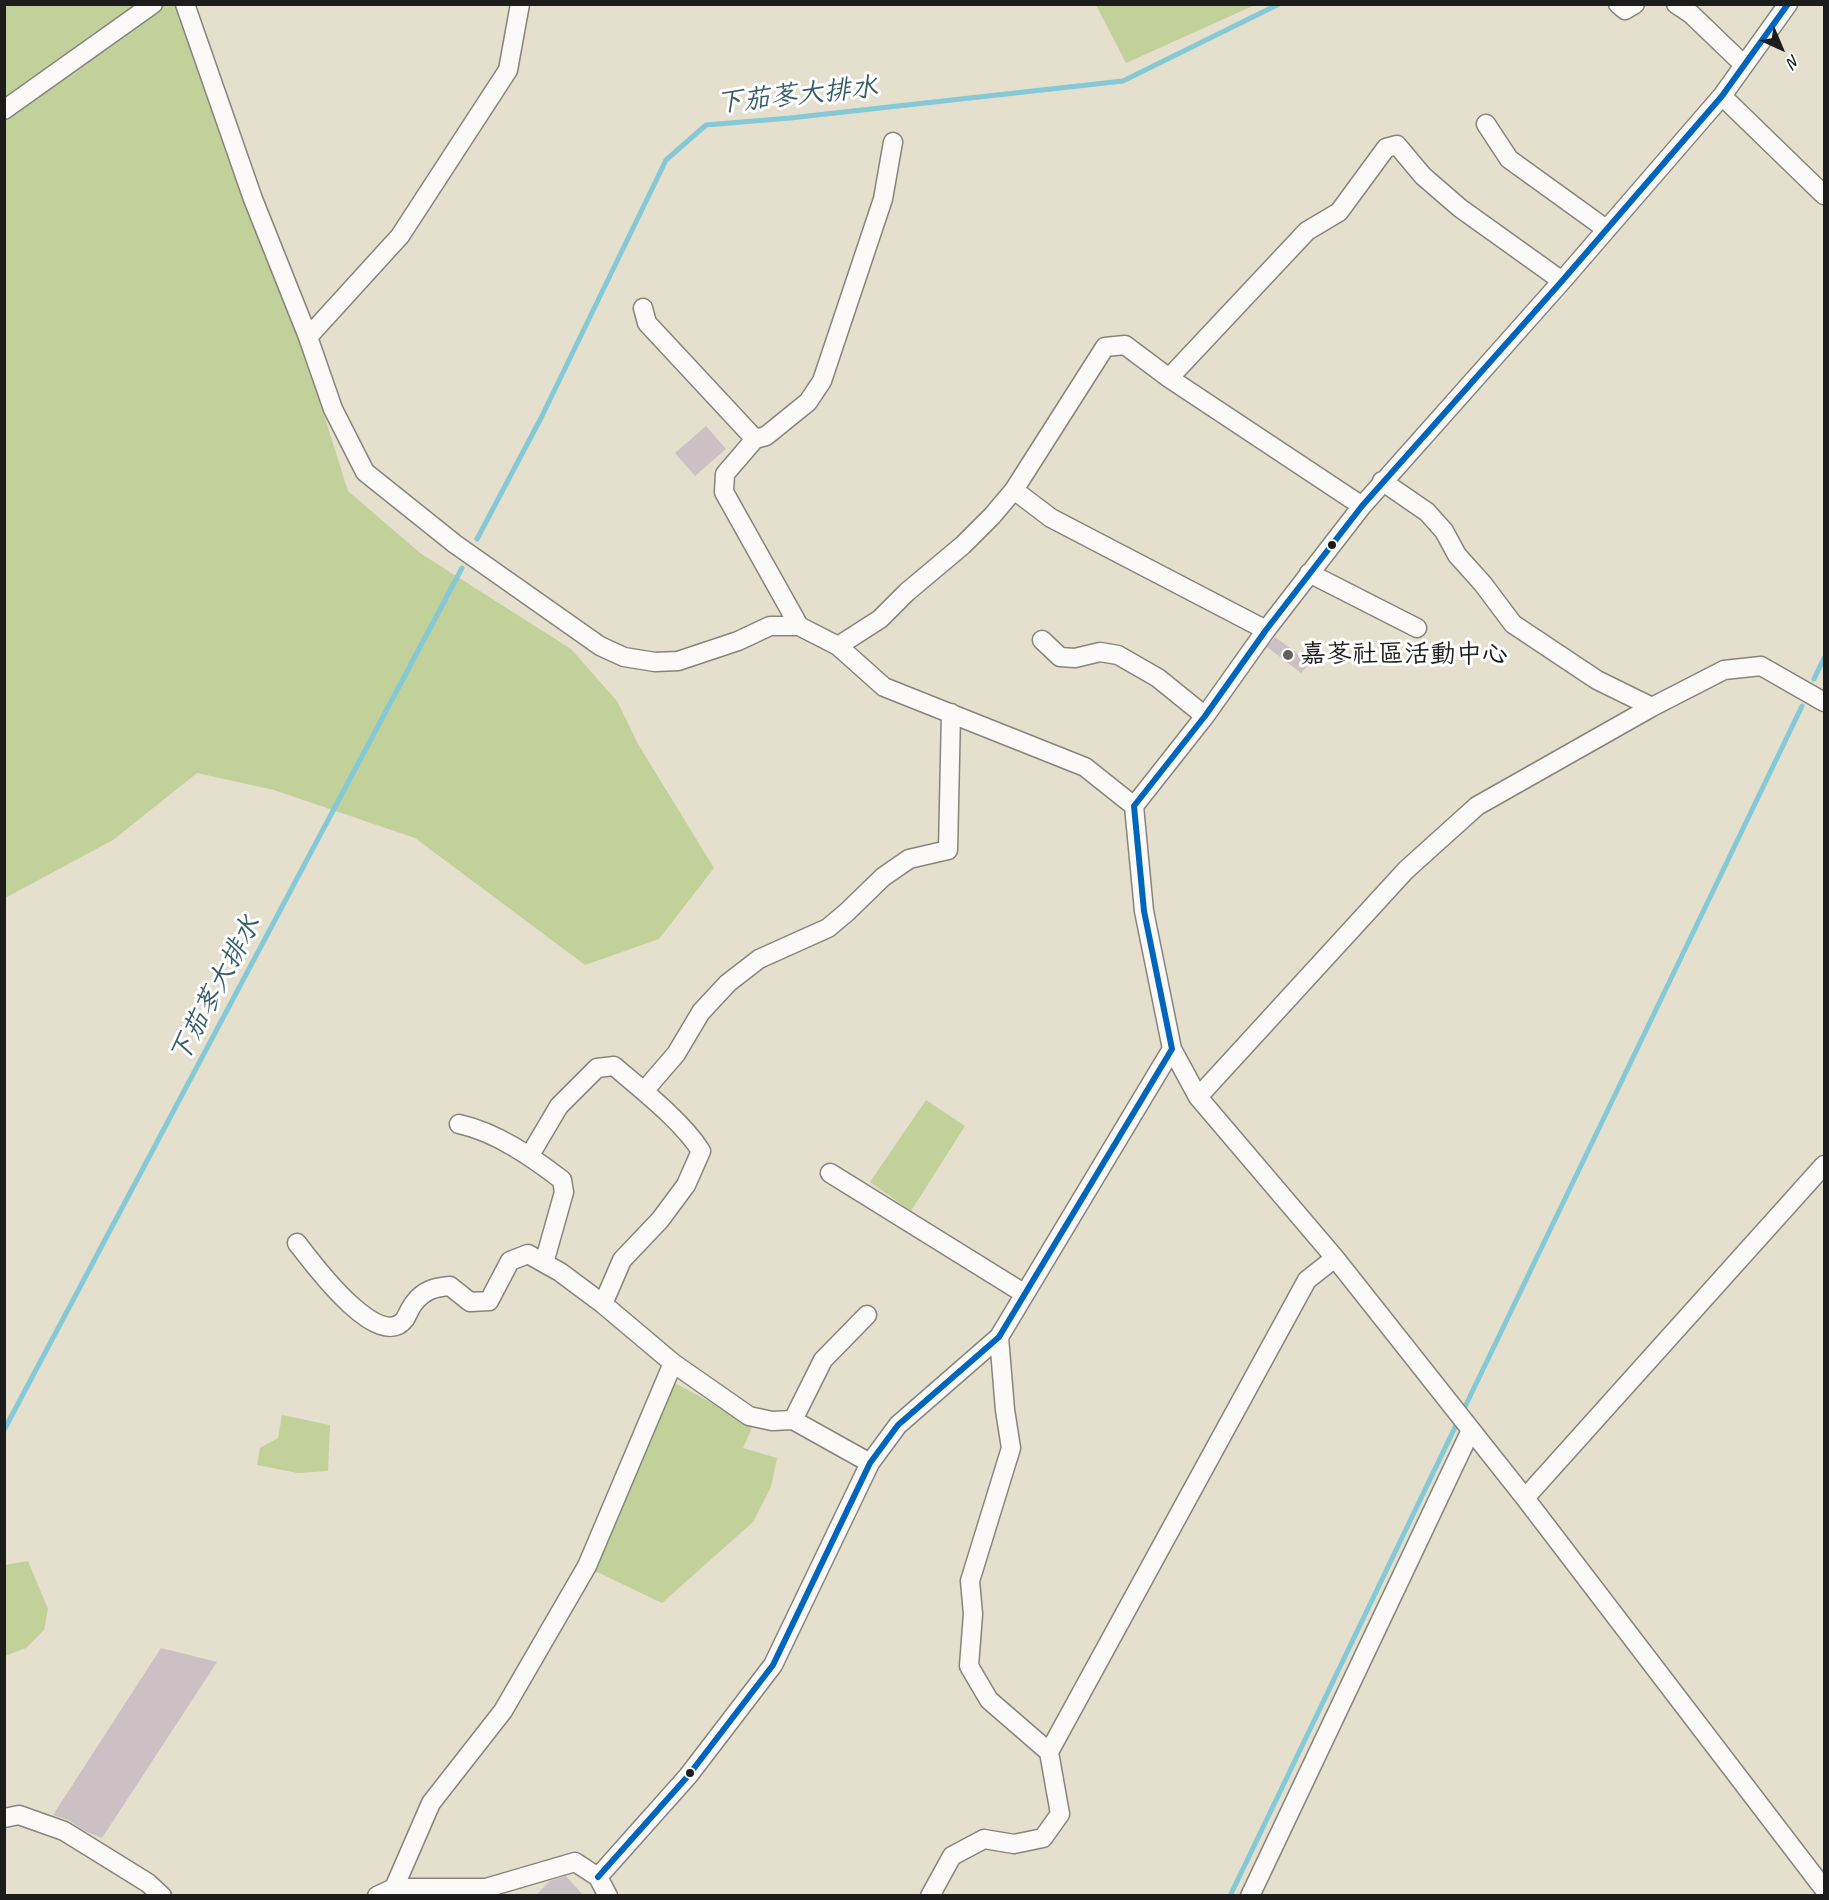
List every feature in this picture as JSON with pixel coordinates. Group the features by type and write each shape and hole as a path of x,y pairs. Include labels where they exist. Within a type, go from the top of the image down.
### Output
{"street":[{"path":"4,110 153,4"},
{"path":"185,4 253,199 308,337 333,409 365,472 455,544 600,646 624,657 655,662 678,661 738,641 770,626 799,626 838,646 884,687 1085,767 1134,806"},
{"path":"308,337 399,236 508,70 520,4"},
{"path":"1618,4 1625,10 1635,4"},
{"path":"1676,4 1691,14 1744,65"},
{"path":"1788,4 1722,96 1562,281 1382,481 1309,573 1205,716 1134,806 1144,911 1172,1049 1198,1097 1335,1258 1525,1498 1824,1889"},
{"path":"1722,96 1824,195"},
{"path":"1486,124 1509,159 1606,229"},
{"path":"799,626 724,492 725,474 755,439 766,436 808,402 822,381 883,199 893,142"},
{"path":"1169,378 1307,231 1339,212 1386,148 1398,145 1423,176 1460,208 1562,281"},
{"path":"643,308 647,323 755,439"},
{"path":"838,646 880,619 992,516 1014,490 1104,347 1125,345 1169,378 1362,506"},
{"path":"1382,481 1426,512 1444,531 1457,555 1483,584 1513,624 1597,680 1652,707"},
{"path":"1014,490 1051,518 1266,630"},
{"path":"1309,573 1417,628"},
{"path":"1041,640 1060,657 1075,658 1100,652 1118,655 1158,678 1205,716"},
{"path":"1198,1097 1406,870 1477,806 1652,707 1724,670 1761,666 1824,702"},
{"path":"644,1091 676,1053 701,1012 728,983 759,959 828,928 883,877 909,859 948,850 951,713"},
{"path":"598,1877 688,1776 773,1665 870,1463 898,1425 999,1337 1172,1049"},
{"path":"530,1155 559,1106 597,1068 614,1066 694,1139 701,1151 686,1185 660,1220 622,1260 603,1304"},
{"path":"459,1124 487,1134 530,1155 562,1180 564,1192 544,1263"},
{"path":"1525,1498 1824,1166"},
{"path":"830,1173 1025,1294"},
{"path":"297,1243 339,1294 371,1322 392,1327 403,1322 414,1302 433,1287 450,1286 470,1302 489,1301 510,1261 528,1254 560,1272 673,1362 748,1416 772,1421 793,1420 870,1463"},
{"path":"930,1896 952,1856 984,1839 1014,1844 1043,1838 1060,1814 1049,1752 1307,1280 1335,1258"},
{"path":"793,1420 823,1360 867,1315"},
{"path":"999,1337 1005,1410 1011,1448 970,1581 973,1614 969,1666 989,1700 1049,1752"},
{"path":"394,1888 431,1803 503,1711 587,1566 673,1362"},
{"path":"1250,1896 1471,1430"},
{"path":"4,1818 19,1815 64,1831 148,1883 162,1896"},
{"path":"376,1896 394,1888 486,1888 575,1862 598,1877 608,1896"}],"green space":[{"path":"4,5 195,5 348,491 420,553 571,649 617,701 638,744 714,868 659,939 585,965 415,838 274,790 197,773 113,840 5,898"},
{"path":"1096,5 1255,5 1126,63"},
{"path":"926,1100 965,1126 911,1211 870,1182"},
{"path":"673,1382 753,1425 743,1448 777,1458 771,1487 753,1522 662,1603 595,1571"},
{"path":"282,1415 330,1425 328,1471 298,1473 257,1465 260,1448 278,1438"},
{"path":"28,1561 48,1609 44,1630 26,1648 5,1656 5,1565"}],"building":[{"path":"706,426 726,449 695,476 675,453"},
{"name":"嘉苳社區活動中心","path":"1275,637 1310,663 1301,673 1267,647"},
{"path":"161,1648 217,1662 102,1838 68,1820 53,1815"},
{"path":"566,1876 584,1896 535,1896 550,1881"}],"waterway":[{"name":"下茄苳大排水","path":"477,539 541,418 666,160 706,125 790,118 1123,81 1279,4"},
{"name":"下茄苳大排水","path":"4,1430 462,568"},
{"path":"1814,679 1824,658"},
{"path":"1462,1413 1802,706"},
{"path":"1230,1896 1458,1421"}],"transit line":[{"path":"598,1877 688,1776 773,1665 870,1463 898,1425 999,1337 1172,1049 1144,911 1134,806 1205,716 1266,630 1362,506 1562,281 1722,96 1788,4"}],"place":[{"name":"嘉苳社區活動中心","path":"1288,655"}]}
